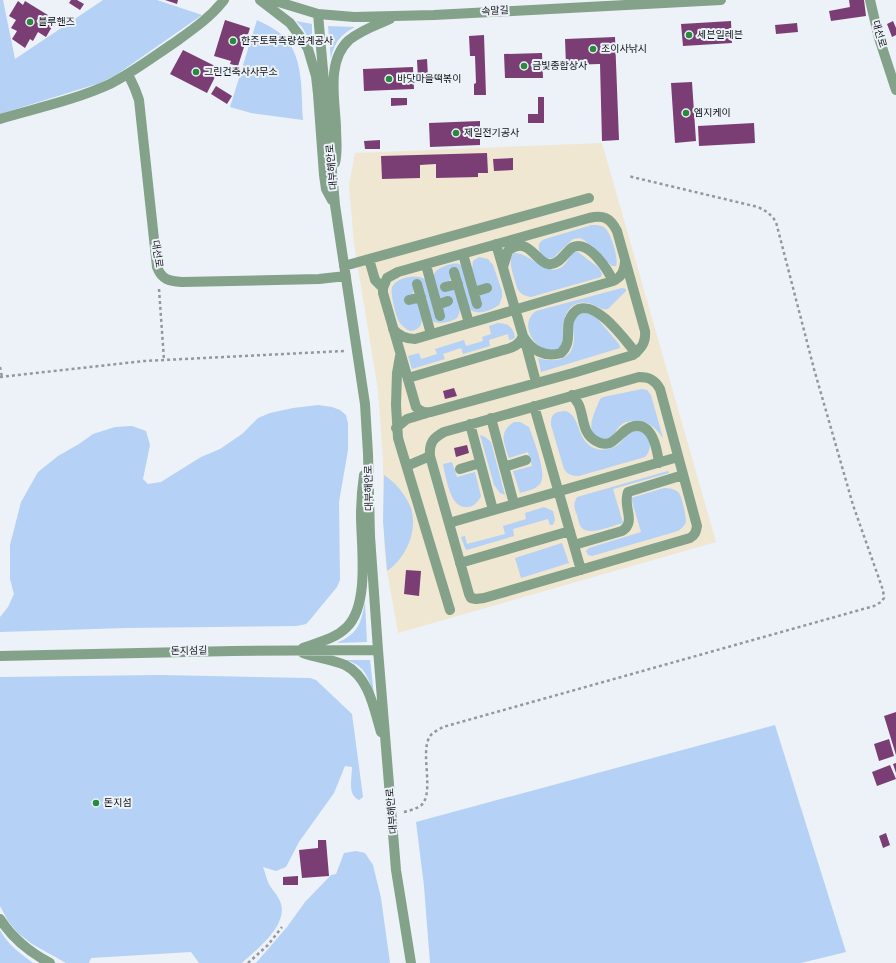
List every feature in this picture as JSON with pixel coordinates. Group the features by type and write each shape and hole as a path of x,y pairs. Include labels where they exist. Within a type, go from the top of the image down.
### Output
{"street":[{"path":"0,119 81,95 112,83 128,74 204,21 224,0"},
{"path":"260,0 290,23 308,49 316,76 326,189 335,205"},
{"name":"속말길","path":"272,0 318,14 348,16 394,16 620,2 721,0"},
{"name":"대선로","path":"870,0 879,38 896,90"},
{"name":"대부해안로","path":"318,14 335,205 365,404 370,536 396,870 411,963"},
{"path":"332,173 336,162 337,151 334,89 336,60 348,41 394,16"},
{"name":"대선로","path":"128,74 139,100 157,267 165,278 172,281 319,279 345,271 369,259 589,198"},
{"path":"396,428 407,419 636,353 646,339 645,331 617,231 613,223 602,217 589,218 426,264 392,275 388,278 383,288 383,293 416,407 420,411 431,412"},
{"path":"496,244 536,382"},
{"path":"503,267 508,251 516,246 521,246 531,250 546,263 550,264 559,260 572,248 579,246 588,250 603,264 613,281"},
{"path":"463,254 477,304"},
{"path":"369,259 375,280 383,288"},
{"path":"393,329 401,336 410,339 516,310 613,281 621,276 624,271 625,260"},
{"path":"426,264 440,316"},
{"path":"454,272 468,323"},
{"path":"417,284 431,334"},
{"path":"446,286 458,284"},
{"path":"474,292 487,288"},
{"path":"409,300 420,297"},
{"path":"437,305 448,301"},
{"path":"523,336 538,352 549,355 561,353 567,344 572,315 580,308 591,308 604,317 636,353"},
{"path":"408,378 514,347 521,341 523,336"},
{"path":"400,352 397,374 396,428 450,610"},
{"path":"639,377 652,379 656,383 660,389 697,526 693,536 581,570 476,599 471,598 448,523 430,456 432,441 436,436 444,432 572,395 639,377"},
{"path":"572,395 580,407 586,431 590,437 602,443 608,443 615,440 630,428 636,426 644,428 650,432 653,438 659,463"},
{"path":"534,406 581,570"},
{"path":"491,418 514,504"},
{"path":"470,424 493,510"},
{"path":"296,651 323,641 341,632 350,623 358,607 362,565 361,496 368,454"},
{"path":"407,466 430,456"},
{"path":"448,523 678,457"},
{"path":"504,467 526,460"},
{"path":"460,469 480,463"},
{"path":"574,544 622,531 627,528 629,524 626,503 628,492 683,476"},
{"path":"460,562 570,531"},
{"name":"돈지섬길","path":"0,656 99,653 378,650"},
{"path":"296,651 339,663 346,666 359,676 368,692 387,754"},
{"path":"0,919 17,941 50,963"}],"path":[{"path":"157,267 164,360"},
{"path":"0,367 1,377 164,360 344,351"},
{"path":"248,963 268,945 282,927"}],"shaded area":[{"path":"0,0 3,0 15,59 103,0 157,0 202,15 116,75 100,83 0,114"},
{"path":"257,20 280,33 292,47 299,67 303,120 251,113 230,107"},
{"path":"296,21 312,24 312,44 302,27"},
{"path":"328,26 355,27 345,33 338,40 331,59"},
{"path":"602,143 716,542 398,633 387,571 384,544 383,460 378,390 354,244 349,185 355,153"},
{"path":"592,225 602,226 607,231 612,240 617,263 616,266 612,266 580,238 573,239 553,258 546,259 540,253 539,244 541,241"},
{"path":"575,251 599,268 602,274 601,277 531,297 518,290 511,265 512,256 514,253 521,254 545,268 557,269 566,263"},
{"path":"479,257 488,259 493,265 502,291 502,297 499,305 483,312 475,312 471,310 468,307 458,268 449,271 451,278 449,282 458,300 460,310 457,318 452,321 438,323 432,321 414,290 412,295 421,310 422,322 416,330 410,331 401,324 398,320 393,300 392,287 398,281 408,277 418,277 426,280 437,320 444,318 442,309 444,306 452,304 451,297 440,300 434,275 437,270 449,265 459,264 464,268 473,307 482,305 472,269 473,261"},
{"path":"622,288 626,289 626,291 608,309 584,302 571,307 566,314 562,345 559,349 552,351 546,350 540,347 531,336 529,323 531,316 536,311"},
{"path":"584,312 595,316 619,344 620,348 541,372 538,358 544,360 562,359 570,352 574,339 573,323 579,315"},
{"path":"498,323 510,326 515,337 509,340 508,334 489,340 490,346 463,354 461,348 443,354 445,359 412,369 408,356 419,353 421,359 437,354 435,349 464,340 466,346 483,341 482,337 491,334 489,326"},
{"path":"642,389 647,390 651,395 663,438 657,430 642,421 629,421 624,423 611,437 608,438 599,438 594,435 591,426 592,420 600,399 603,397"},
{"path":"318,405 332,407 340,410 346,415 348,424 348,450 339,502 340,580 337,587 306,624 297,626 126,628 0,632 0,617 8,607 14,594 10,579 10,545 21,502 38,472 58,456 93,434 115,427 132,426 146,431 150,445 143,479 148,484 161,482 201,457 220,449 242,434 258,418 270,413 293,408"},
{"path":"565,411 574,418 585,441 590,446 600,450 610,449 618,445 629,433 638,431 645,434 649,439 650,446 648,454 645,457 579,476 570,475 564,469 551,425 554,414"},
{"path":"514,422 520,422 529,427 539,456 542,473 540,484 536,488 520,493 513,471 532,466 528,452 509,458 504,443 504,434 509,426"},
{"path":"480,435 491,442 505,495 500,493 494,485"},
{"path":"452,462 457,477 475,472 481,496 472,506 461,506 456,503 453,498 447,484 443,464"},
{"path":"668,471 669,473 613,489 623,523 595,531 584,530 581,527 574,504 577,497"},
{"path":"384,475 400,489 409,503 413,517 413,526 409,543 400,559 387,571 383,521"},
{"path":"664,488 674,490 680,495 686,521 682,528 678,531 592,556 588,555 586,551 589,548 641,532 631,498"},
{"path":"544,507 553,511 555,520 553,525 550,525 548,519 513,529 514,536 466,550 461,537 465,536 467,544 505,534 503,526 526,519 525,513"},
{"path":"562,543 569,563 521,578 515,558"},
{"path":"365,602 367,642 337,643 350,635 358,627"},
{"path":"345,660 370,660 374,695 365,673 357,665"},
{"path":"160,675 310,678 316,680 352,714 363,797 359,800 355,798 351,786 352,767 345,766 334,793 299,842 286,867 276,871 263,867 269,885 280,901 282,910 276,927 270,935 242,963 199,963 191,952 91,958 89,963 66,963 32,944 18,933 8,921 0,906 0,677"},
{"path":"775,725 846,952 801,963 430,963 424,886 416,822"},
{"path":"356,851 365,853 373,865 381,898 390,963 256,963 287,927 305,902 331,875 336,874 344,853"},
{"path":"0,930 10,944 33,963 0,963"}],"building":[{"path":"71,0 77,0 84,4 80,10 69,3"},
{"path":"165,0 178,0 177,4"},
{"path":"849,0 864,0 866,16 831,21 829,11 850,7"},
{"path":"18,1 23,5 25,1 56,20 46,37 38,32 33,41 30,39 25,48 12,39 17,31 11,28 16,20 9,16"},
{"path":"225,20 250,28 238,66 230,64 231,61 214,56"},
{"path":"731,21 732,43 683,46 681,24"},
{"path":"893,21 896,28 896,35 892,37 887,24"},
{"path":"797,23 798,32 776,34 775,25"},
{"path":"484,35 486,95 474,95 474,84 476,83 475,56 470,56 469,36"},
{"path":"615,37 619,140 602,141 600,64 566,65 565,39"},
{"path":"183,50 223,70 218,78 215,77 207,93 170,74"},
{"path":"542,53 543,78 505,78 504,54"},
{"path":"427,59 428,77 418,78 417,60"},
{"path":"413,67 414,89 364,91 363,69"},
{"path":"692,82 696,141 675,143 671,83"},
{"path":"216,86 232,96 227,104 211,94"},
{"path":"538,97 544,97 544,123 528,123 528,114 538,114"},
{"path":"391,98 407,98 407,105 391,106"},
{"path":"480,121 480,145 430,147 429,123"},
{"path":"754,123 755,143 699,146 698,126"},
{"path":"380,140 380,149 365,149 364,141"},
{"path":"487,153 488,173 478,173 478,177 436,178 436,164 420,165 420,178 382,179 381,156"},
{"path":"513,158 513,170 494,171 493,159"},
{"path":"454,388 457,396 445,399 443,391"},
{"path":"467,445 469,453 456,457 454,448"},
{"path":"406,570 421,571 419,596 404,594"},
{"path":"896,712 896,755 884,716"},
{"path":"889,739 894,756 879,761 874,744"},
{"path":"896,763 896,773 893,764"},
{"path":"890,765 896,779 877,786 872,772"},
{"path":"886,833 890,845 883,848 879,836"},
{"path":"318,840 326,840 329,876 302,878 299,850 318,848"},
{"path":"298,876 298,885 283,885 283,877"}],"place":[{"name":"블루핸즈","path":"30,22"},
{"name":"세븐일레븐","path":"689,35"},
{"name":"한주토목측량설계공사","path":"233,41"},
{"name":"조이사낚시","path":"593,49"},
{"name":"금빛종합상사","path":"524,66"},
{"name":"그린건축사사무소","path":"196,72"},
{"name":"바닷마을떡볶이","path":"389,79"},
{"name":"엠지케이","path":"686,113"},
{"name":"제일전기공사","path":"456,133"},
{"name":"돈지섬","path":"96,803"}]}
